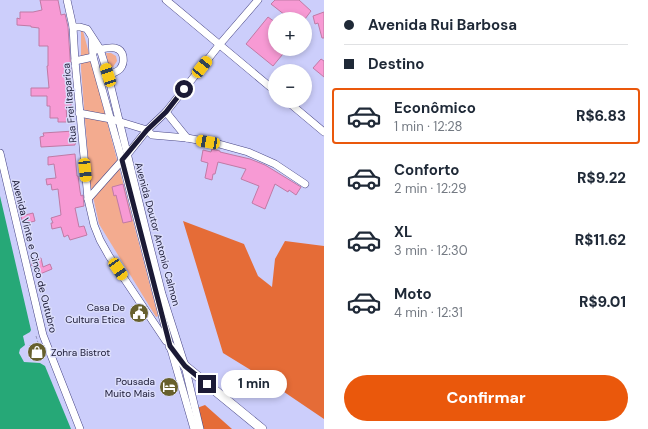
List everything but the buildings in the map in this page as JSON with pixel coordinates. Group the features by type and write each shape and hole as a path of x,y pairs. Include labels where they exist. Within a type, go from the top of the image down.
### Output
{"main road":[{"path":"170,346 185,366 262,429"}],"street":[{"name":"Rua Frei Itaparica","path":"67,0 73,27 79,113 88,199 94,225 109,256 170,346"},
{"path":"166,0 268,85"},
{"path":"88,199 147,130 166,112 220,44 258,0"},
{"name":"Avenida Doutor Antonio Calmon","path":"73,27 87,29 92,38 99,78 124,158 159,294 170,346 195,427"},
{"path":"75,61 95,52 116,48 120,50 124,60 121,68 99,78"},
{"name":"Avenida Doutor Antonio Calmon","path":"95,52 108,75 120,123 124,158"},
{"path":"295,108 324,132"},
{"path":"166,112 187,138"},
{"path":"79,113 111,119 147,130 152,135 187,138 219,144 248,152 275,164 305,184"},
{"name":"Avenida Vinte e Cinco de Outubro","path":"0,153 42,334 80,429"},
{"name":"Avenida Doutor Antonio Calmon","path":"159,294 185,366 195,427"}],"shaded area":[{"path":"81,31 83,31 93,68 158,316 156,317 99,224 90,183 81,69"},
{"path":"106,53 111,53 116,56 117,61 113,67 109,68"},
{"path":"0,196 31,330 23,336 25,345 20,349 19,353 24,362 40,363 45,366 71,429 0,429"},
{"path":"183,221 244,244 258,276 272,287 275,259 285,241 324,246 324,419 259,375 223,353"},
{"path":"205,405 232,429 202,429 197,408"}],"place":[{"name":"Casa De Cultura Etica","path":"139,313"},
{"name":"Zohra Bistrot","path":"37,352"},
{"name":"Pousada Muito Mais","path":"169,387"}],"route":[{"path":"184,89 166,112 147,130 122,160 170,346 185,366 207,384"}]}
